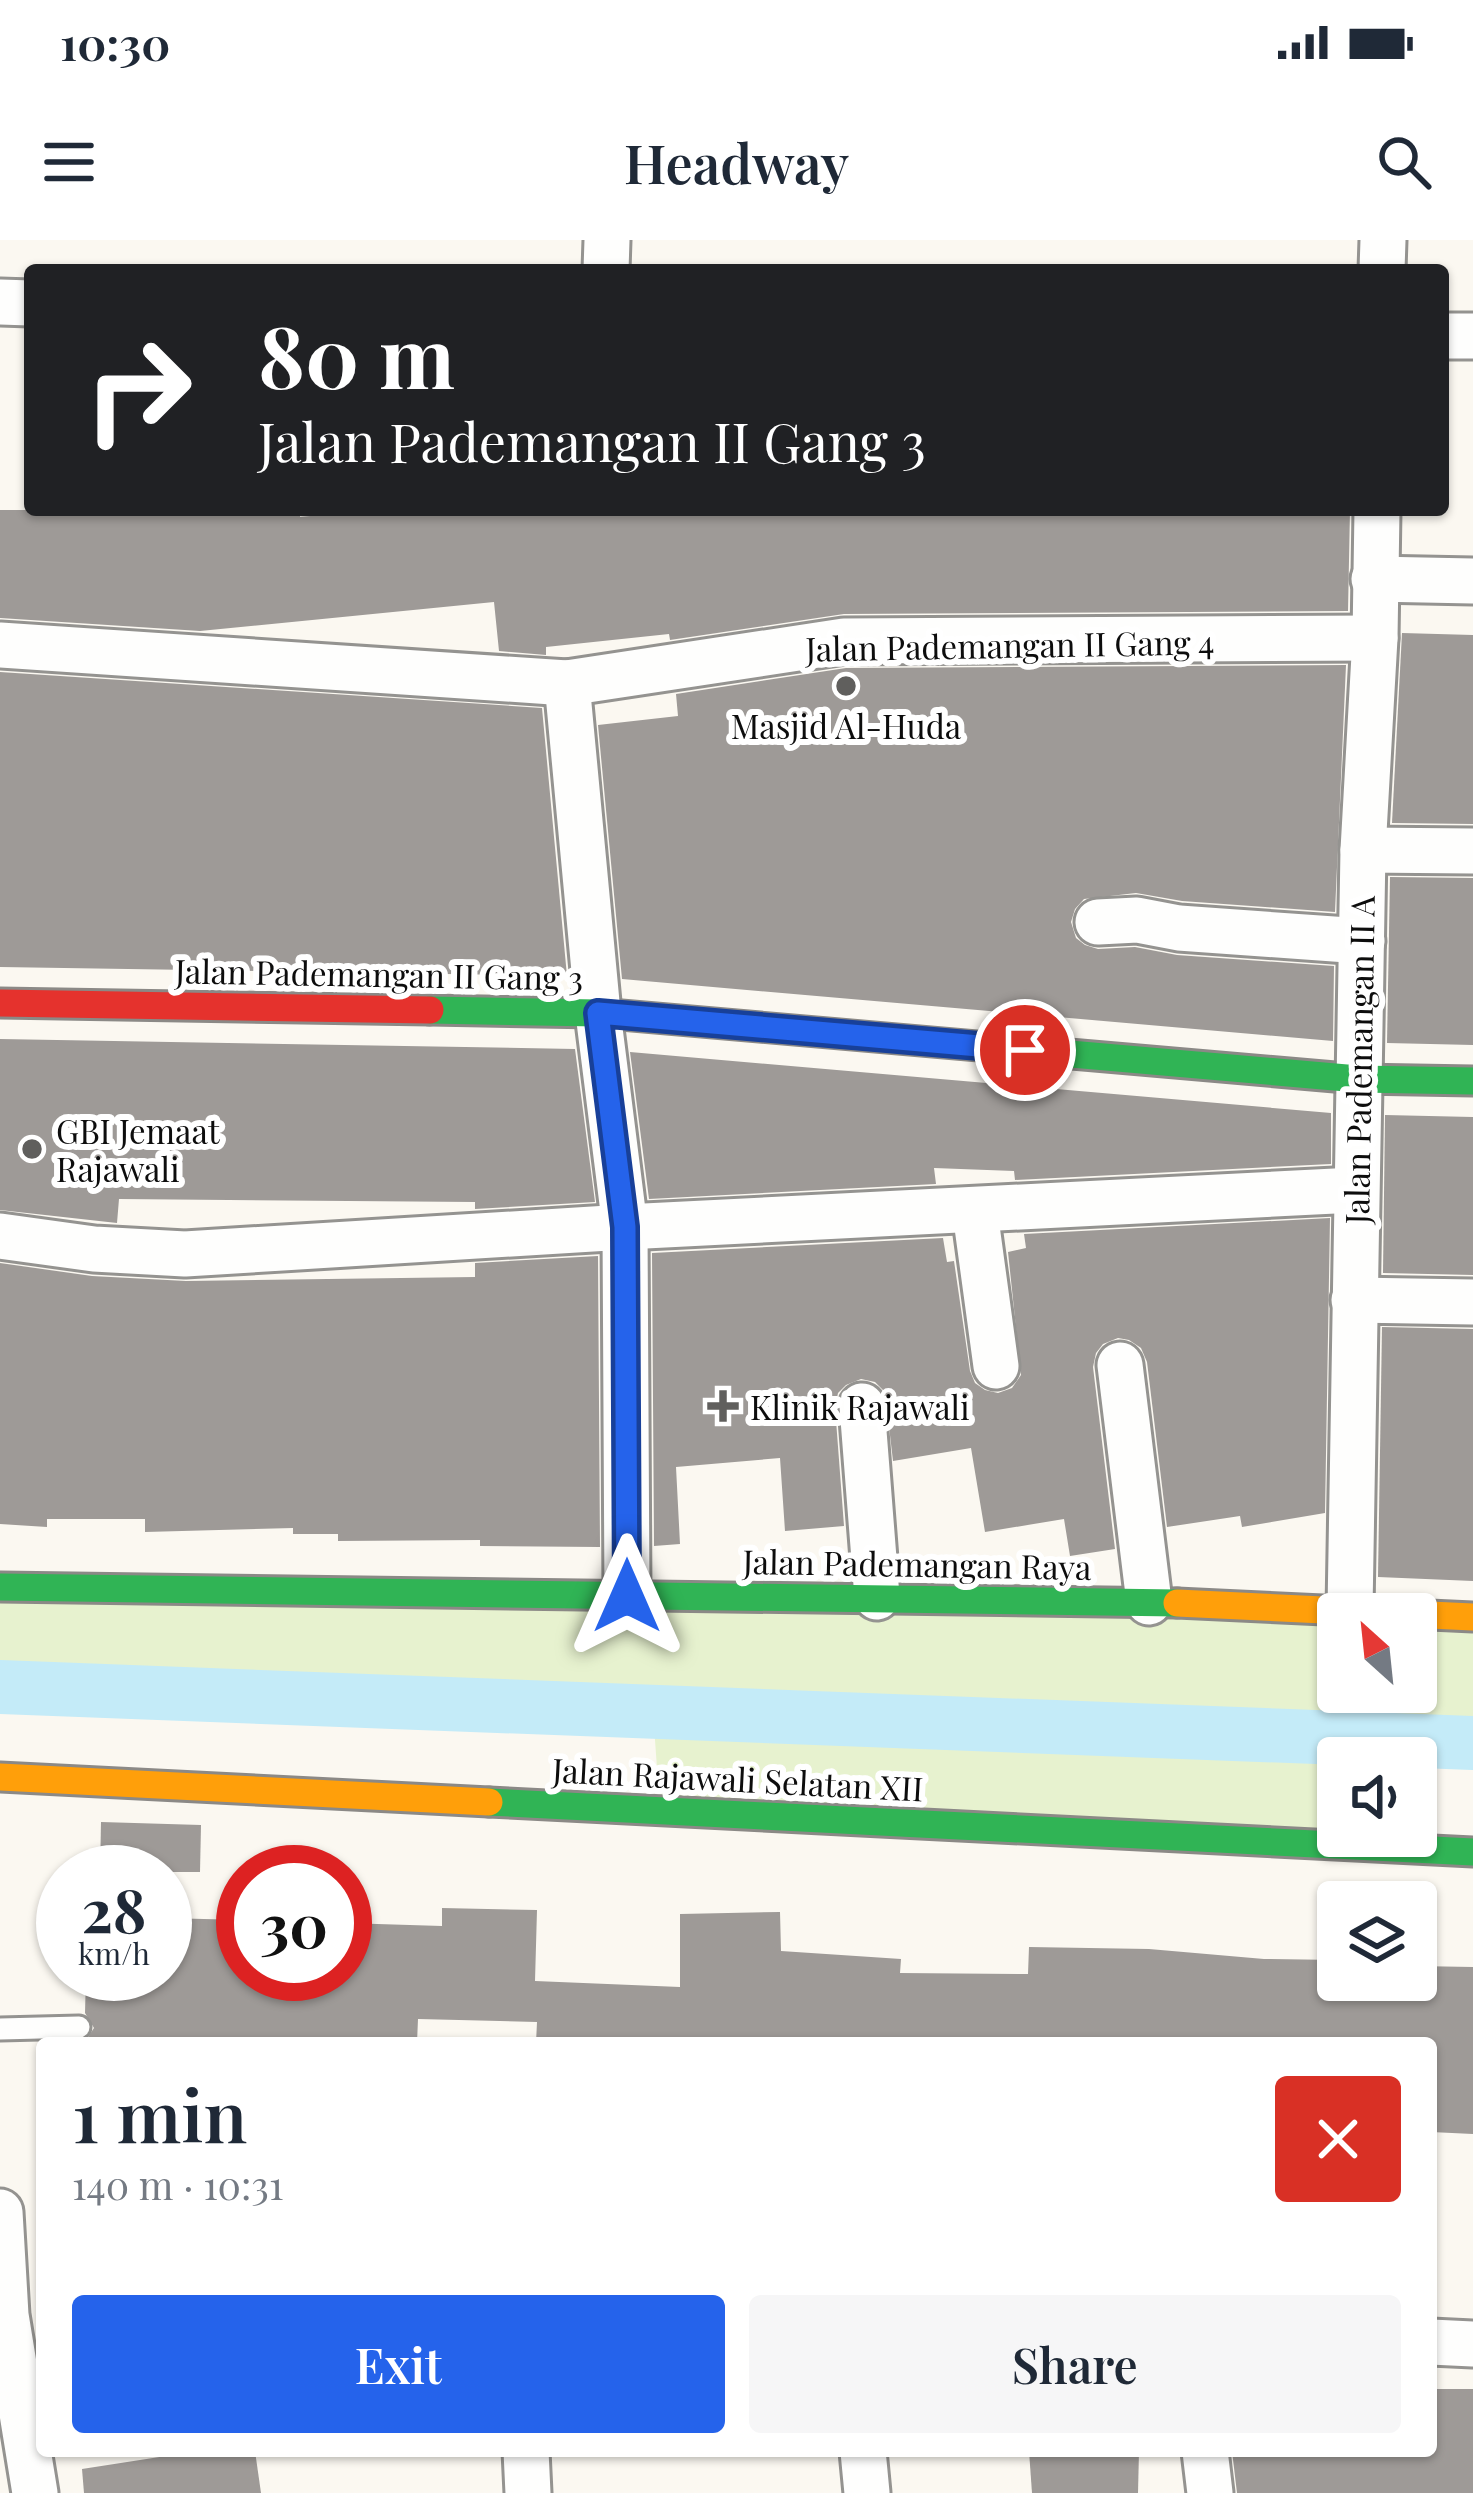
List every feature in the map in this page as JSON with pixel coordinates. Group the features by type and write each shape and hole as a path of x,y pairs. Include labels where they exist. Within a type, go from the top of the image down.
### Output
{"street":[{"name":"Jalan Pademangan II A","path":"1350,1593 1363,850 1377,516"},
{"path":"1374,579 1473,581"},
{"name":"Jalan Pademangan II Gang 4","path":"0,646 567,683 844,641 1375,638"},
{"path":"567,683 598,1013 625,1227 627,1596"},
{"path":"1363,850 1473,851"},
{"path":"1098,922 1137,920 1180,928 1362,941"},
{"name":"Jalan Pademangan II Gang 3","path":"0,1003 598,1013 1358,1079 1473,1081"},
{"path":"0,1236 94,1250 184,1255 1355,1190"},
{"path":"975,1212 996,1366"},
{"path":"1354,1300 1473,1302"},
{"path":"1120,1365 1149,1602"},
{"path":"862,1406 877,1597"},
{"name":"Jalan Pademangan Raya","path":"0,1588 877,1597 1317,1609"},
{"name":"Jalan Pademangan Raya","path":"1437,1615 1473,1617"},
{"name":"Jalan Rajawali Selatan XII","path":"0,1777 1473,1852"},
{"path":"0,2212 24,2313 34,2493"},
{"path":"1437,2342 1473,2344"},
{"path":"526,2457 528,2493"},
{"path":"864,2457 867,2493"},
{"path":"1206,2457 1210,2493"}],"lane":[{"path":"0,2029 79,2027"}],"green space":[{"path":"0,1588 696,1596 1317,1611 1317,1713 1437,1713 1437,1614 1473,1615 1473,1743 1437,1742 1437,1737 1317,1737 1317,1844 660,1810 653,1712 0,1687"}],"building":[{"path":"0,510 24,510 24,516 1350,516 1348,611 844,614 670,640 669,634 546,647 546,655 499,651 494,602 200,631 0,618"},
{"path":"1402,633 1473,635 1473,824 1392,823"},
{"path":"1346,665 1335,912 1136,893 1084,899 1071,922 1076,938 1098,949 1135,947 1177,955 1334,966 1333,1041 622,979 598,725 678,716 676,694 846,668"},
{"path":"0,672 542,708 567,976 0,967"},
{"path":"1390,877 1473,878 1473,1045 1387,1043"},
{"path":"0,1039 575,1049 595,1202 475,1209 475,1202 119,1199 117,1223 0,1210"},
{"path":"630,1052 1331,1113 1331,1164 1015,1180 1014,1171 934,1168 936,1184 649,1199"},
{"path":"1385,1115 1473,1117 1473,1275 1383,1273"},
{"path":"1330,1218 1325,1513 1242,1527 1240,1516 1167,1527 1147,1362 1141,1348 1118,1338 1103,1344 1093,1367 1115,1549 1070,1556 1064,1519 985,1532 971,1448 893,1461 885,1392 875,1382 861,1379 838,1393 835,1407 844,1526 785,1531 780,1458 676,1467 680,1544 654,1546 652,1253 943,1238 947,1262 954,1261 970,1371 975,1383 998,1393 1012,1388 1021,1375 1008,1252 1026,1248 1024,1234"},
{"path":"598,1256 600,1547 480,1546 480,1540 338,1541 338,1534 293,1534 293,1528 145,1532 145,1519 47,1519 47,1527 0,1524 0,1263 92,1276 186,1281 475,1277 475,1263"},
{"path":"1382,1327 1473,1329 1473,1581 1378,1577"},
{"path":"101,1822 201,1825 200,1872 192,1872 192,1845 101,1845"},
{"path":"442,1908 537,1910 535,1981 680,1987 680,1914 780,1912 781,1951 901,1959 900,1973 1028,1974 1029,1947 1317,1960 1317,2001 1437,2001 1437,1966 1473,1967 1473,2134 1437,2132 1437,2037 536,2037 537,2022 418,2019 417,2037 88,2037 94,2028 85,2013 85,2001 192,2001 192,1919 216,1919 216,2001 372,2001 372,1924 442,1926"},
{"path":"1437,2389 1473,2389 1473,2493 1237,2493 1233,2457 1437,2457"},
{"path":"159,2457 256,2457 261,2493 84,2493 82,2469"},
{"path":"1029,2457 1139,2457 1138,2493 1032,2493"}],"waterway":[{"path":"0,1687 1473,1743"}],"traffic: fast":[{"path":"430,1010 598,1013 1358,1079 1473,1081"},
{"path":"0,1587 1177,1603"},
{"path":"489,1802 1473,1852"}],"traffic: slow":[{"path":"1177,1603 1473,1617"},
{"path":"0,1777 489,1802"}],"traffic: jam":[{"path":"0,1003 430,1010"}],"place":[{"name":"Masjid Al-Huda","path":"846,686"},
{"name":"GBI Jemaat Rajawali","path":"32,1149"},
{"name":"Klinik Rajawali","path":"723,1406"}],"route":[{"path":"627,1596 625,1227 598,1013 1025,1050"}]}
